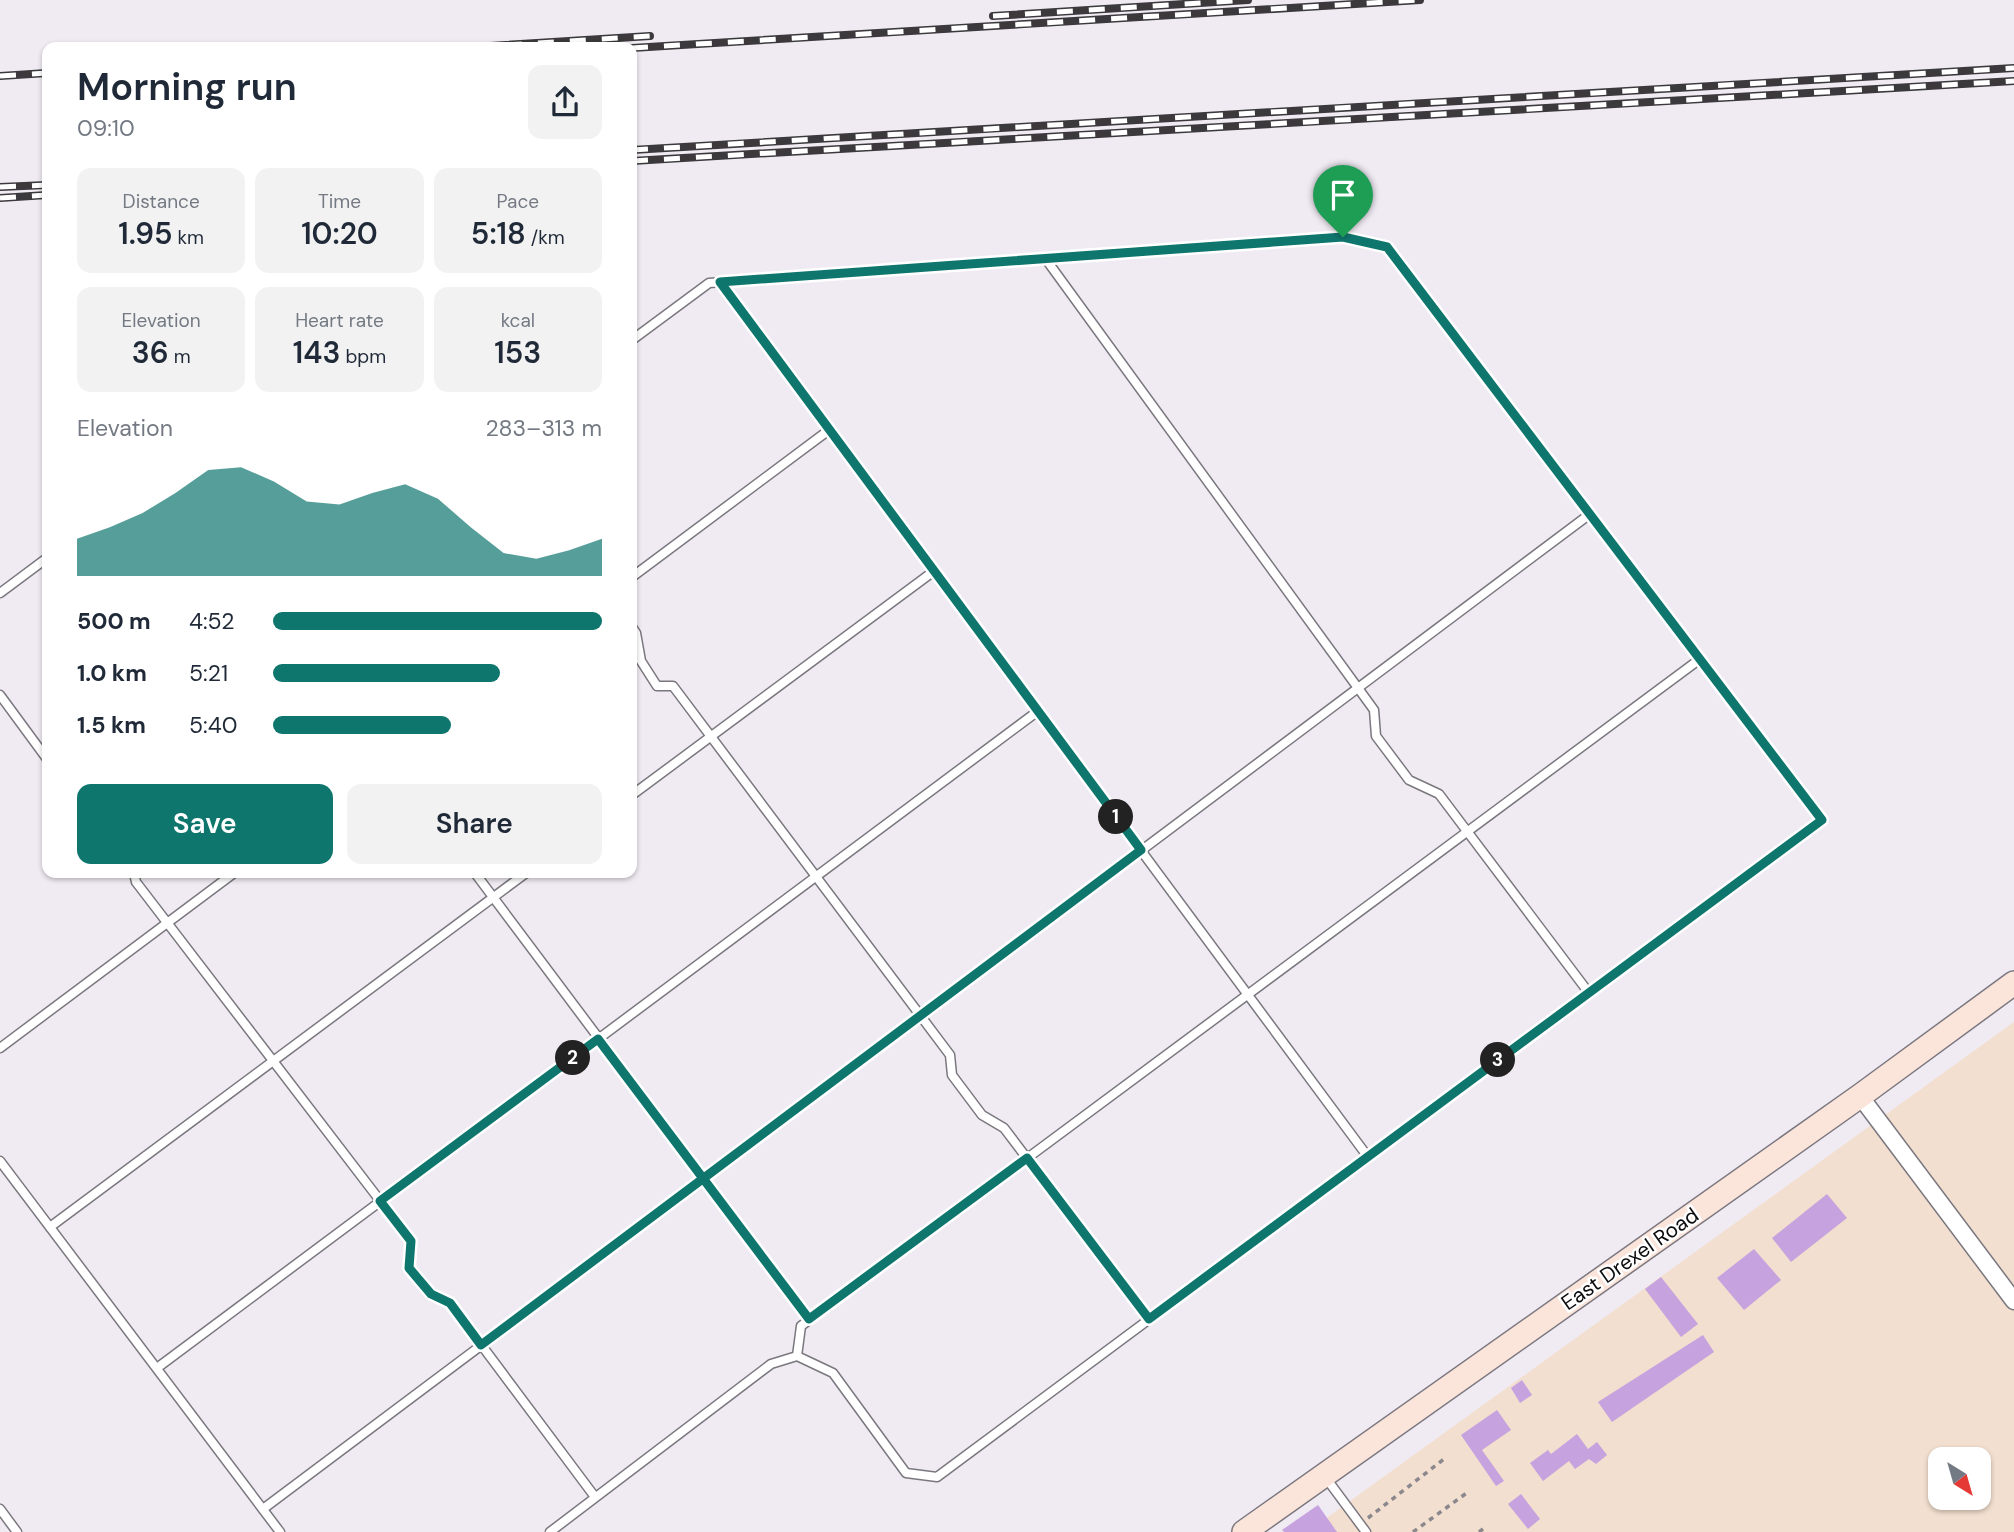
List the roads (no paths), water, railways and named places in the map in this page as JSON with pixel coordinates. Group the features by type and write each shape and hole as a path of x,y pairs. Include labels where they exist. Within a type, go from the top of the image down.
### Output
{"street":[{"name":"East Drexel Road","path":"1248,1531 1860,1096 2014,983"},
{"path":"1860,1096 2014,1301"}],"lane":[{"path":"550,1532 771,1364 797,1356 834,1373 906,1473 937,1478 1822,820 1387,247 1343,237 709,283 637,336"},
{"path":"1045,258 1374,710 1376,736 1409,780 1439,794 1589,993"},
{"path":"720,282 1368,1157"},
{"path":"637,573 829,430"},
{"path":"263,1509 1590,514"},
{"path":"0,593 42,562"},
{"path":"637,791 934,571"},
{"path":"637,640 640,661 657,686 673,686 950,1055 952,1075 982,1115 1004,1128 1149,1319"},
{"path":"797,1356 801,1326 809,1319 1700,659"},
{"path":"0,695 42,752"},
{"path":"157,1368 1038,711"},
{"path":"135,878 411,1241 409,1268 431,1294 450,1303 595,1497"},
{"path":"0,1048 227,878"},
{"path":"479,878 809,1319"},
{"path":"50,1227 519,878"},
{"path":"0,1161 281,1532"},
{"path":"1324,1475 1366,1532"},
{"path":"0,1509 17,1532"}],"railway":[{"path":"993,16 1248,0"},
{"path":"637,48 1420,0"},
{"path":"554,42 650,36"},
{"path":"637,150 2014,68"},
{"path":"0,76 42,73"},
{"path":"637,161 2014,81"},
{"path":"0,187 42,185"},
{"path":"0,198 42,195"}]}
